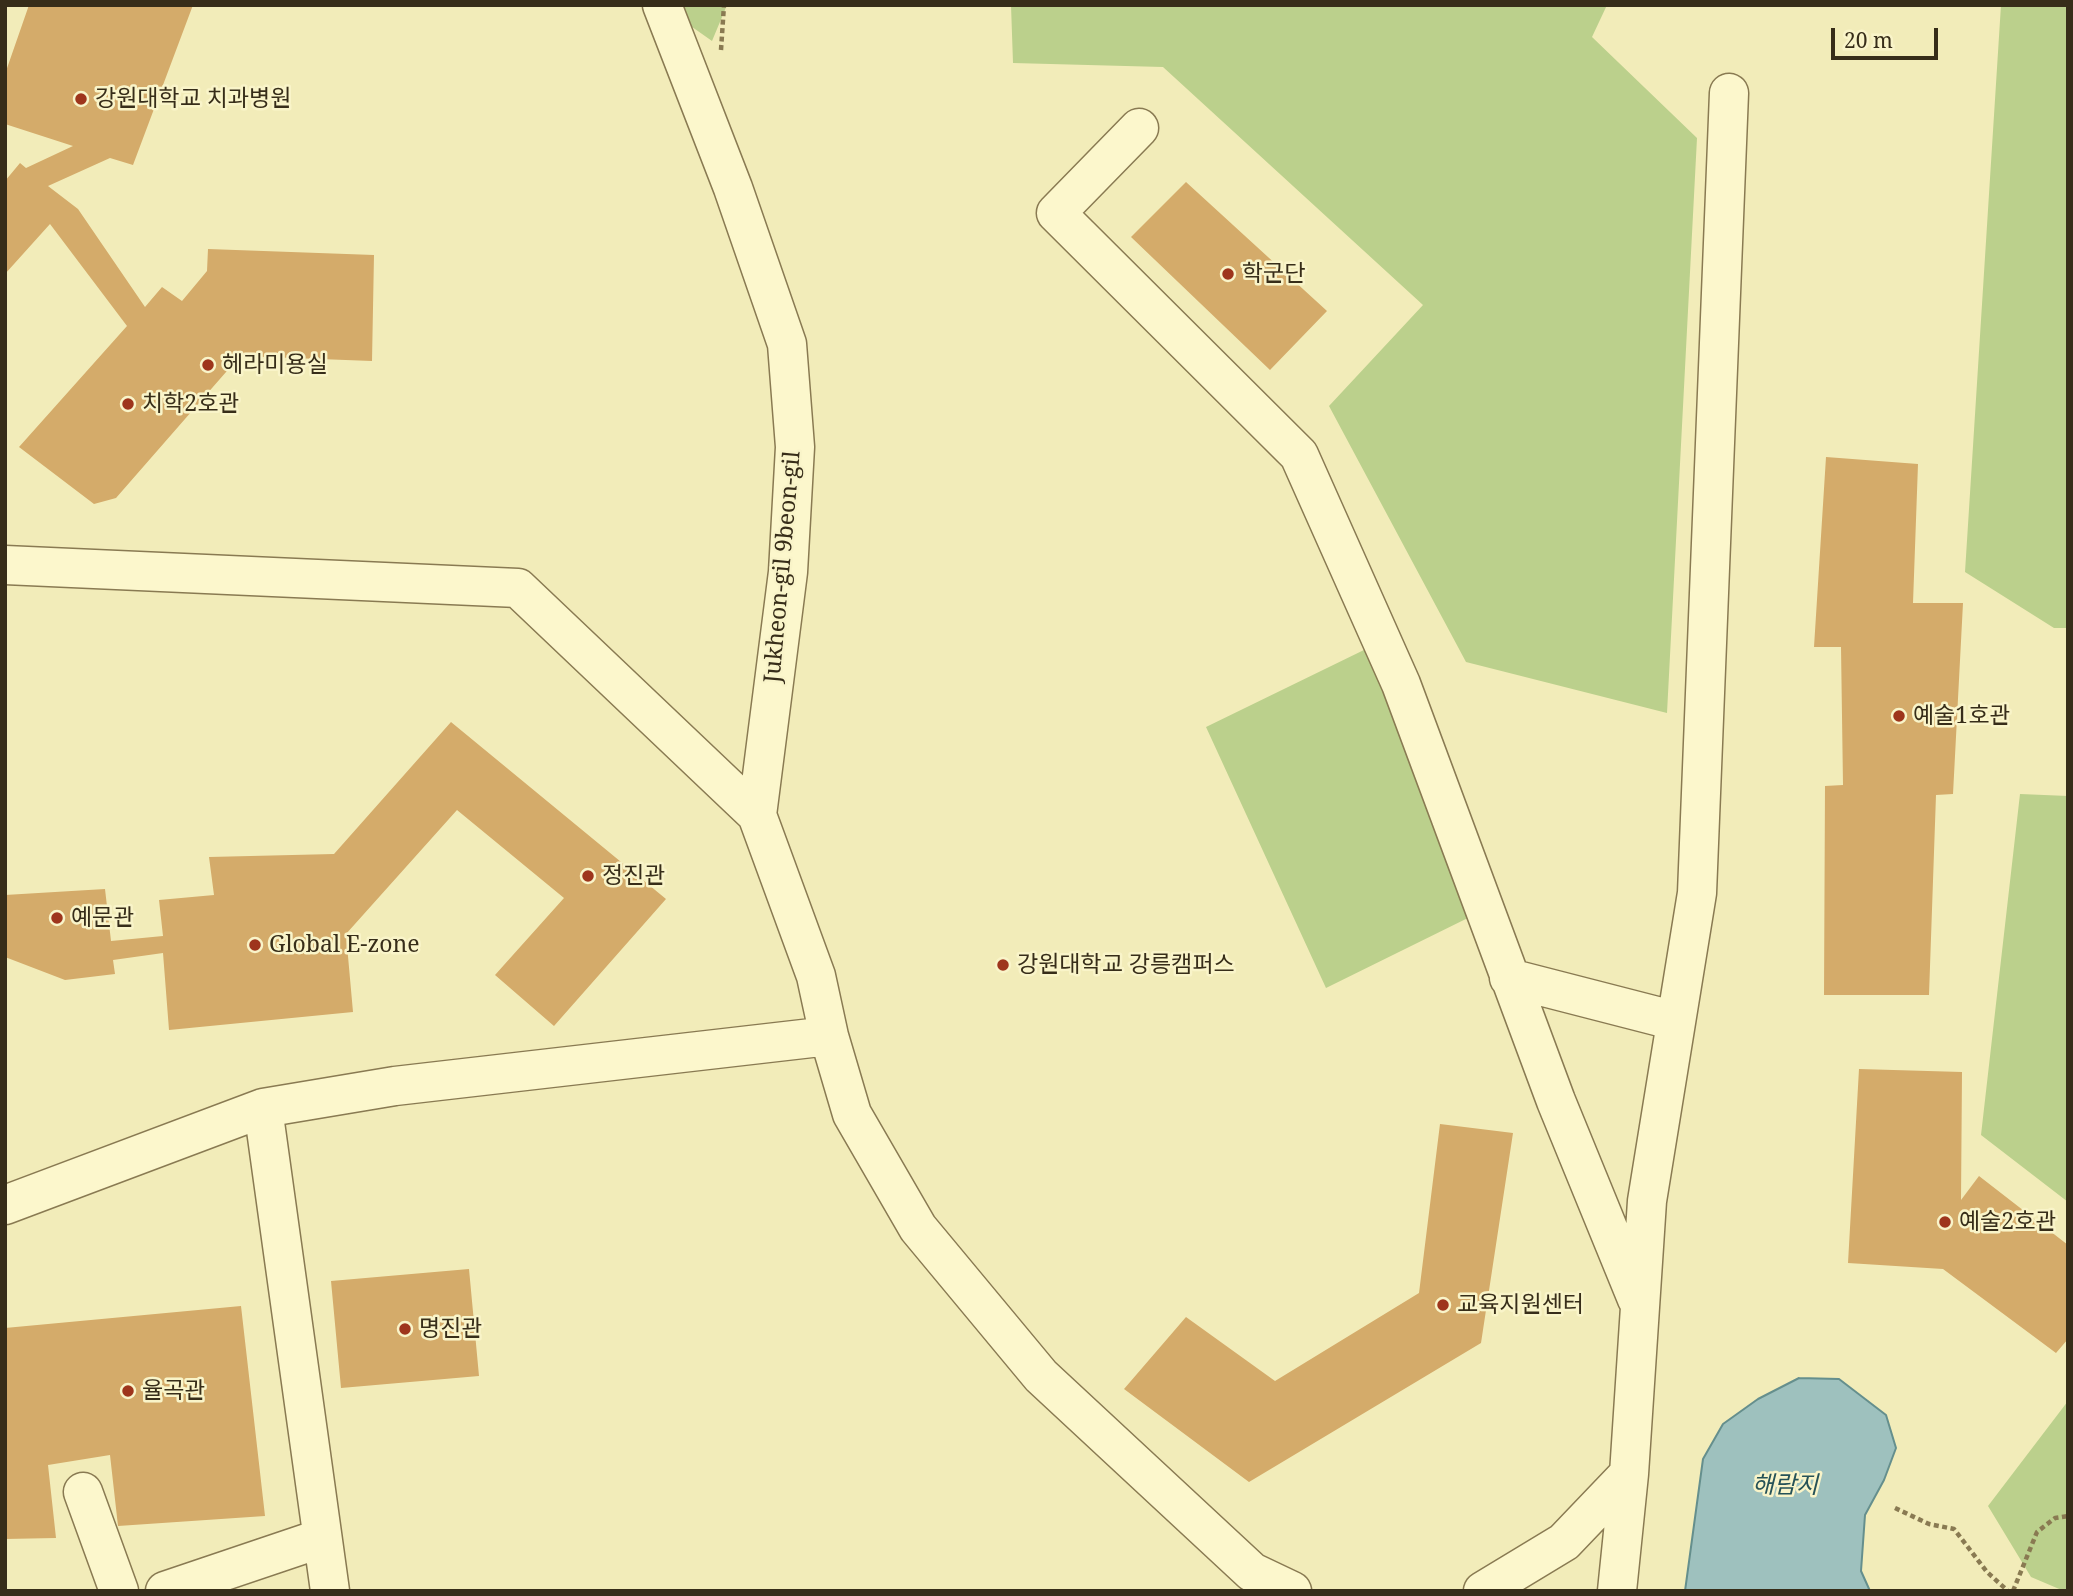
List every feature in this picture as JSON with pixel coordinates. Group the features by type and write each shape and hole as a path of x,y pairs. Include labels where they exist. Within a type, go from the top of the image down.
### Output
{"lane":[{"name":"Jukheon-gil 9beon-gil","path":"662,5 733,188 787,344 795,447 788,572 757,815"},
{"path":"1617,1591 1629,1474 1647,1201 1697,893 1729,93"},
{"path":"1139,128 1056,213 1298,455 1401,684 1556,1101 1641,1308"},
{"path":"5,565 519,588 757,815 816,976 829,1036 852,1114 918,1228 1041,1376 1243,1581 1292,1591"},
{"path":"1509,978 1676,1021"},
{"path":"5,1205 263,1108 395,1086 829,1036"},
{"path":"263,1108 330,1591"},
{"path":"1483,1591 1564,1542 1629,1474"},
{"path":"83,1492 119,1591"},
{"path":"165,1591 322,1538"}],"path":[{"path":"1895,1508 1929,1524 1954,1530 1987,1572 2011,1591 2037,1532 2055,1518 2068,1516"}],"green space":[{"path":"661,5 727,5 712,41"},
{"path":"1011,5 1607,5 1592,37 1697,138 1667,713 1466,662 1329,406 1423,305 1163,67 1013,63"},
{"path":"2001,5 2068,5 2068,628 2054,628 1965,572"},
{"path":"1366,649 1478,913 1326,988 1206,727"},
{"path":"2020,794 2068,796 2068,1202 1981,1135"},
{"path":"2068,1401 2068,1591 2064,1591 2031,1577 1988,1506"}],"water":[{"name":"해람지","path":"1799,1378 1839,1379 1886,1415 1896,1448 1884,1480 1865,1515 1861,1571 1870,1591 1685,1591 1703,1459 1723,1424 1758,1399"}],"building":[{"path":"29,5 193,5 133,165 110,158 48,186 78,209 145,307 162,287 182,301 207,271 208,249 374,255 372,361 240,356 116,498 94,504 19,447 127,326 50,224 5,274 5,181 20,163 26,168 73,146 5,124 5,74"},
{"name":"학군단","path":"1186,182 1327,311 1270,370 1131,237"},
{"name":"예술1호관","path":"1826,457 1918,464 1913,603 1963,603 1953,794 1936,795 1929,995 1824,995 1825,786 1843,785 1841,647 1814,647"},
{"path":"451,722 666,899 554,1026 495,975 564,898 457,810 346,934 353,1012 169,1030 163,953 113,960 115,974 65,980 5,957 5,895 105,889 111,941 163,936 159,900 214,895 209,857 334,854"},
{"name":"예술2호관","path":"1859,1069 1962,1072 1961,1200 1979,1176 2068,1245 2068,1339 2056,1353 1943,1269 1848,1263"},
{"name":"교육지원센터","path":"1440,1124 1513,1133 1481,1343 1249,1482 1124,1389 1186,1317 1275,1381 1419,1293"},
{"name":"명진관","path":"469,1269 479,1376 341,1388 331,1281"},
{"name":"율곡관","path":"241,1306 265,1516 118,1526 110,1455 48,1465 56,1538 5,1539 5,1328"}],"place":[{"name":"강원대학교 치과병원","path":"81,99"},
{"name":"학군단","path":"1228,274"},
{"name":"헤라미용실","path":"208,365"},
{"name":"치학2호관","path":"128,404"},
{"name":"예술1호관","path":"1899,716"},
{"name":"정진관","path":"588,876"},
{"name":"예문관","path":"57,918"},
{"name":"Global E-zone","path":"255,945"},
{"name":"강원대학교 강릉캠퍼스","path":"1003,965"},
{"name":"예술2호관","path":"1945,1222"},
{"name":"교육지원센터","path":"1443,1305"},
{"name":"명진관","path":"405,1329"},
{"name":"율곡관","path":"128,1391"}]}
